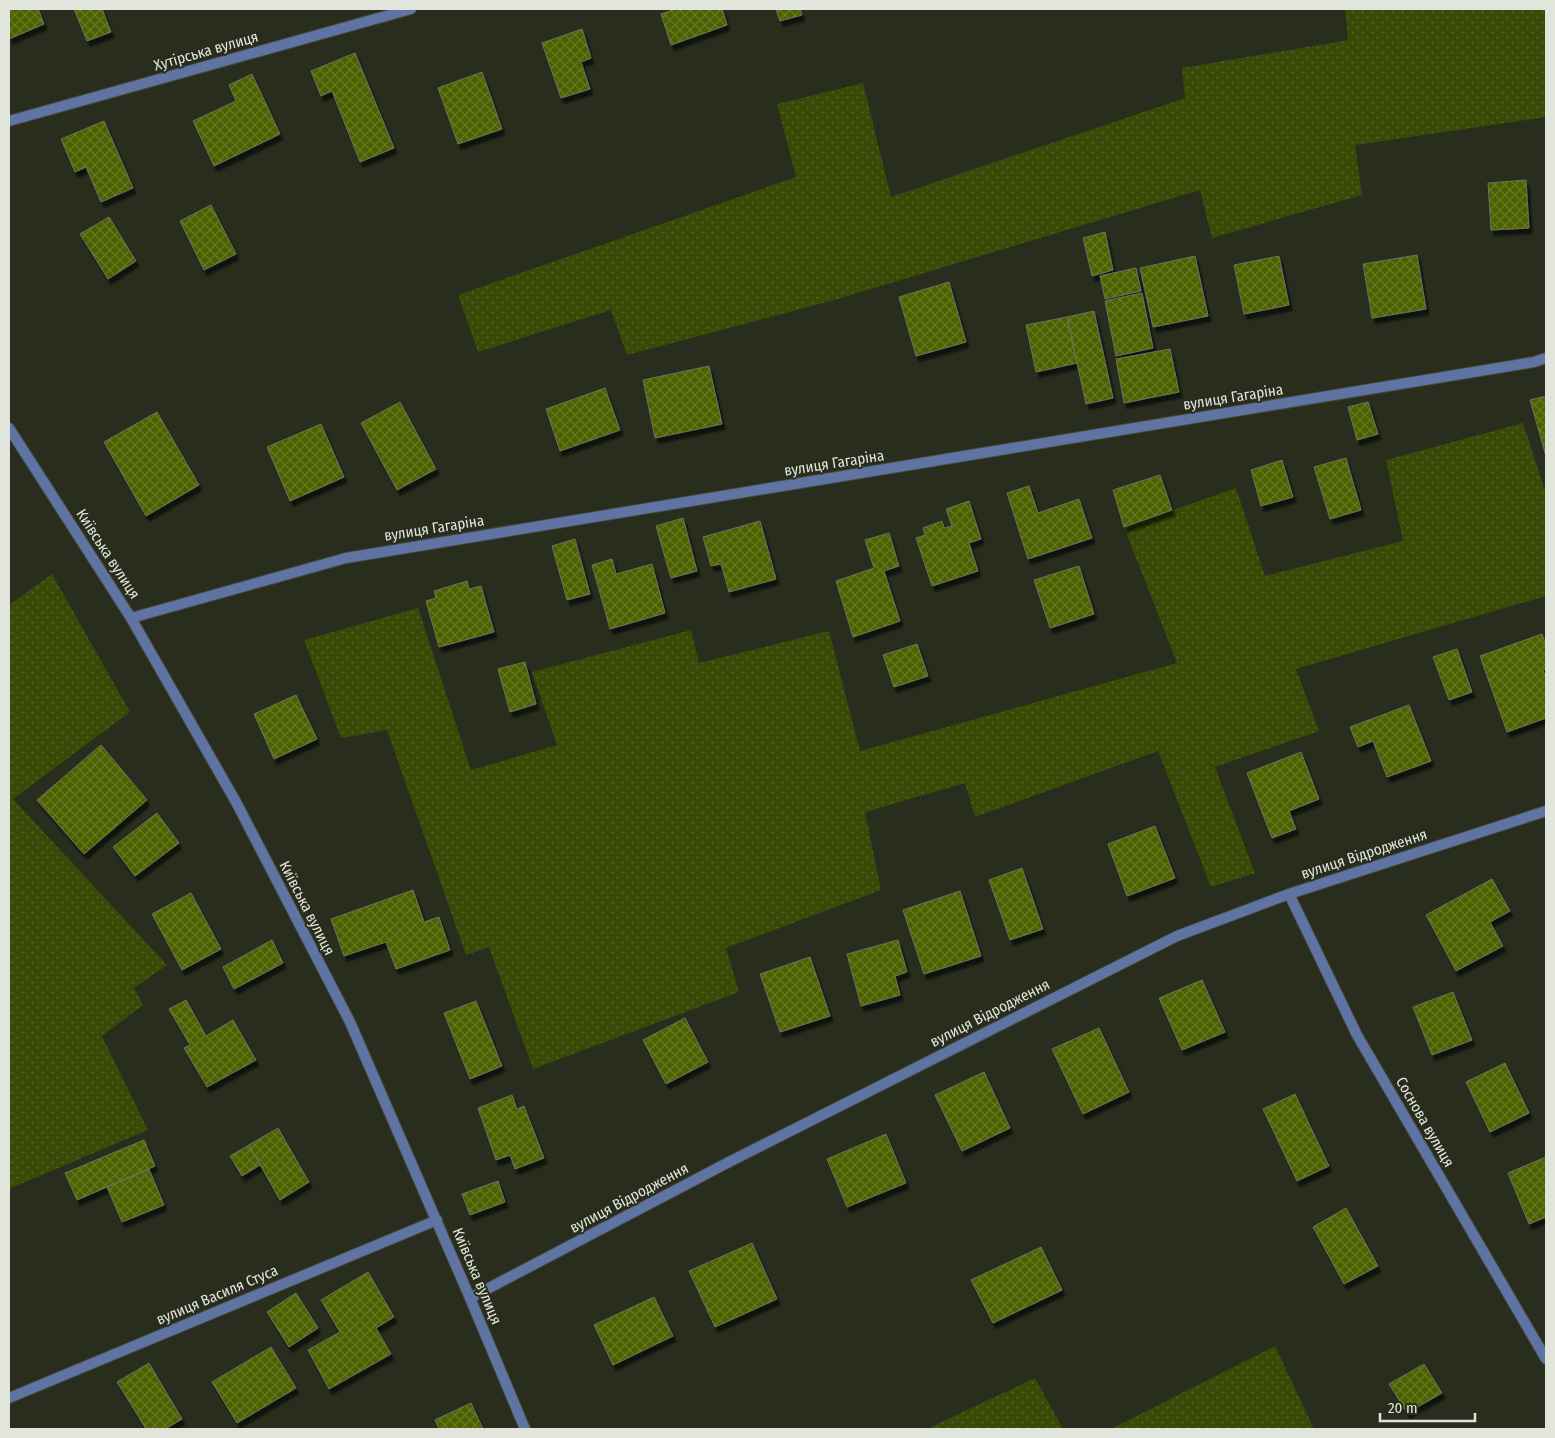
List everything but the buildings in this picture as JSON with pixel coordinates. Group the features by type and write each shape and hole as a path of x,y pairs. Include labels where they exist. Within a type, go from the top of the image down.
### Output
{"street":[{"name":"Хутірська вулиця","path":"9,121 411,9"},
{"name":"вулиця Гагаріна","path":"131,618 346,558 1534,362 1546,358"},
{"name":"Київська вулиця","path":"9,428 131,618 236,802 350,1022 437,1220 524,1429"},
{"name":"вулиця Відродження","path":"470,1298 729,1162 1177,936 1289,894 1546,811"},
{"name":"Соснова вулиця","path":"1289,894 1357,1035 1546,1359"},
{"name":"вулиця Василя Стуса","path":"9,1398 437,1220"}],"green space":[{"path":"1345,9 1546,9 1546,117 1355,145 1362,195 1212,238 1200,190 831,301 627,355 611,310 478,352 458,295 796,177 777,104 863,83 891,197 1185,98 1182,68 1348,40"},
{"path":"1523,423 1546,494 1546,596 1296,669 1319,731 1215,767 1255,873 1211,887 1158,751 975,817 965,783 865,812 881,890 726,948 739,992 533,1069 489,947 466,955 387,730 341,738 304,640 418,608 471,770 557,745 532,672 691,630 699,663 829,631 860,751 1177,663 1124,527 1236,488 1265,576 1403,541 1386,460"},
{"path":"52,574 130,712 13,799 167,965 134,988 143,1005 102,1036 148,1130 9,1189 9,605"},
{"path":"1275,1346 1314,1429 1111,1429"},
{"path":"1035,1378 1063,1429 927,1429"}]}
